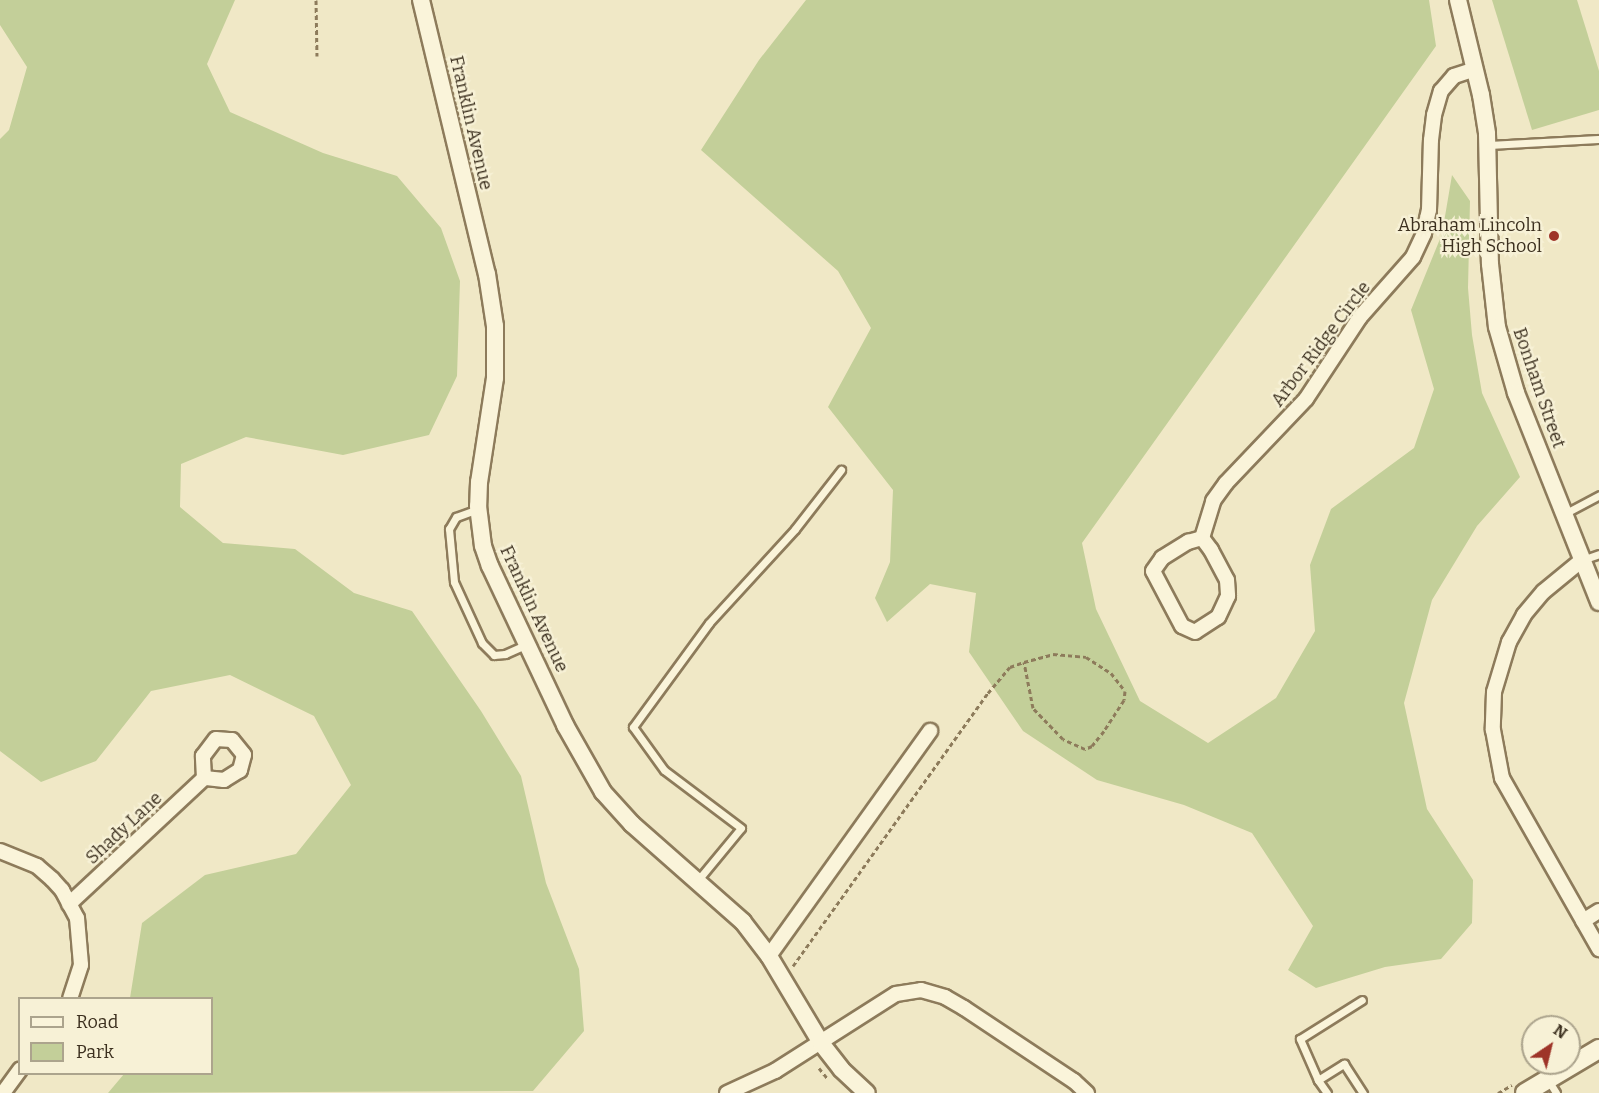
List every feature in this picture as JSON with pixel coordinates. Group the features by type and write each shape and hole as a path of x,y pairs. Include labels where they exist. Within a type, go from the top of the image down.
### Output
{"main road":[{"path":"1525,1093 1552,1086 1599,1049"}],"street":[{"name":"Franklin Avenue","path":"421,0 484,263 495,326 495,378 479,482 478,509 483,546 490,566 574,742 603,792 632,824 743,922 769,956 821,1042 842,1069 867,1093"},
{"name":"Bonham Street","path":"1458,0 1476,69 1488,145 1490,264 1497,327 1516,393 1599,602"},
{"name":"Arbor Ridge Circle","path":"1202,538 1213,501 1226,483 1306,399 1360,317 1413,257 1424,233 1429,210 1431,140 1434,115 1441,91 1454,76 1476,69"},
{"path":"1202,538 1227,580 1228,596 1218,617 1195,632 1182,627 1153,571 1162,558 1188,542 1202,538"},
{"path":"1582,560 1543,591 1524,615 1509,642 1494,692 1493,730 1502,778 1520,815 1599,949"},
{"path":"769,956 930,732"},
{"name":"Shady Lane","path":"69,904 204,778"},
{"path":"0,851 37,866 62,890 77,918 81,965 71,997"},
{"path":"1583,921 1599,911"},
{"path":"727,1093 775,1071 896,994 921,990 945,997 964,1008 1074,1081 1087,1093"},
{"path":"3,1093 18,1073"}],"lane":[{"path":"1488,145 1599,139"},
{"path":"698,880 741,828 664,770 633,727 709,623 795,529 840,470"},
{"path":"1564,514 1599,495"},
{"path":"478,509 456,517 449,529 454,582 482,643 494,655 505,654 527,644"},
{"path":"1582,560 1599,554"},
{"path":"1327,1093 1318,1080 1300,1039 1362,1000"},
{"path":"1318,1080 1344,1064 1363,1093"}],"path":[{"path":"316,0 317,56"},
{"path":"781,978 803,951 988,693 1011,667 1024,662 1053,654 1076,655 1100,665 1120,681 1125,691 1124,700 1092,746 1079,748 1047,725 1035,711 1024,662"}],"green space":[{"path":"0,0 235,0 207,64 230,112 323,153 397,176 441,228 460,281 457,376 429,435 343,455 246,437 181,464 180,507 223,543 295,549 354,593 412,611 481,711 521,776 546,883 579,969 584,1031 533,1091 108,1093 123,1075 213,1075 213,997 130,997 142,923 205,875 296,854 351,785 314,716 230,675 151,691 96,761 41,782 0,751 0,139 9,130 27,67 0,25"},
{"path":"806,0 1429,0 1436,46 1082,543 1096,609 1140,701 1208,743 1276,698 1315,631 1310,565 1331,509 1414,448 1434,389 1411,310 1442,234 1452,175 1470,201 1468,288 1472,335 1482,393 1520,477 1477,526 1432,600 1404,703 1427,809 1473,880 1472,923 1441,959 1385,967 1316,988 1288,970 1313,926 1252,833 1184,805 1097,780 1023,731 969,652 976,593 930,584 887,622 875,598 890,562 893,490 828,407 871,328 838,271 701,150 759,60"},
{"path":"1492,0 1577,0 1599,71 1599,110 1532,130"}],"place":[{"name":"Abraham Lincoln High School","path":"1554,236"}]}
